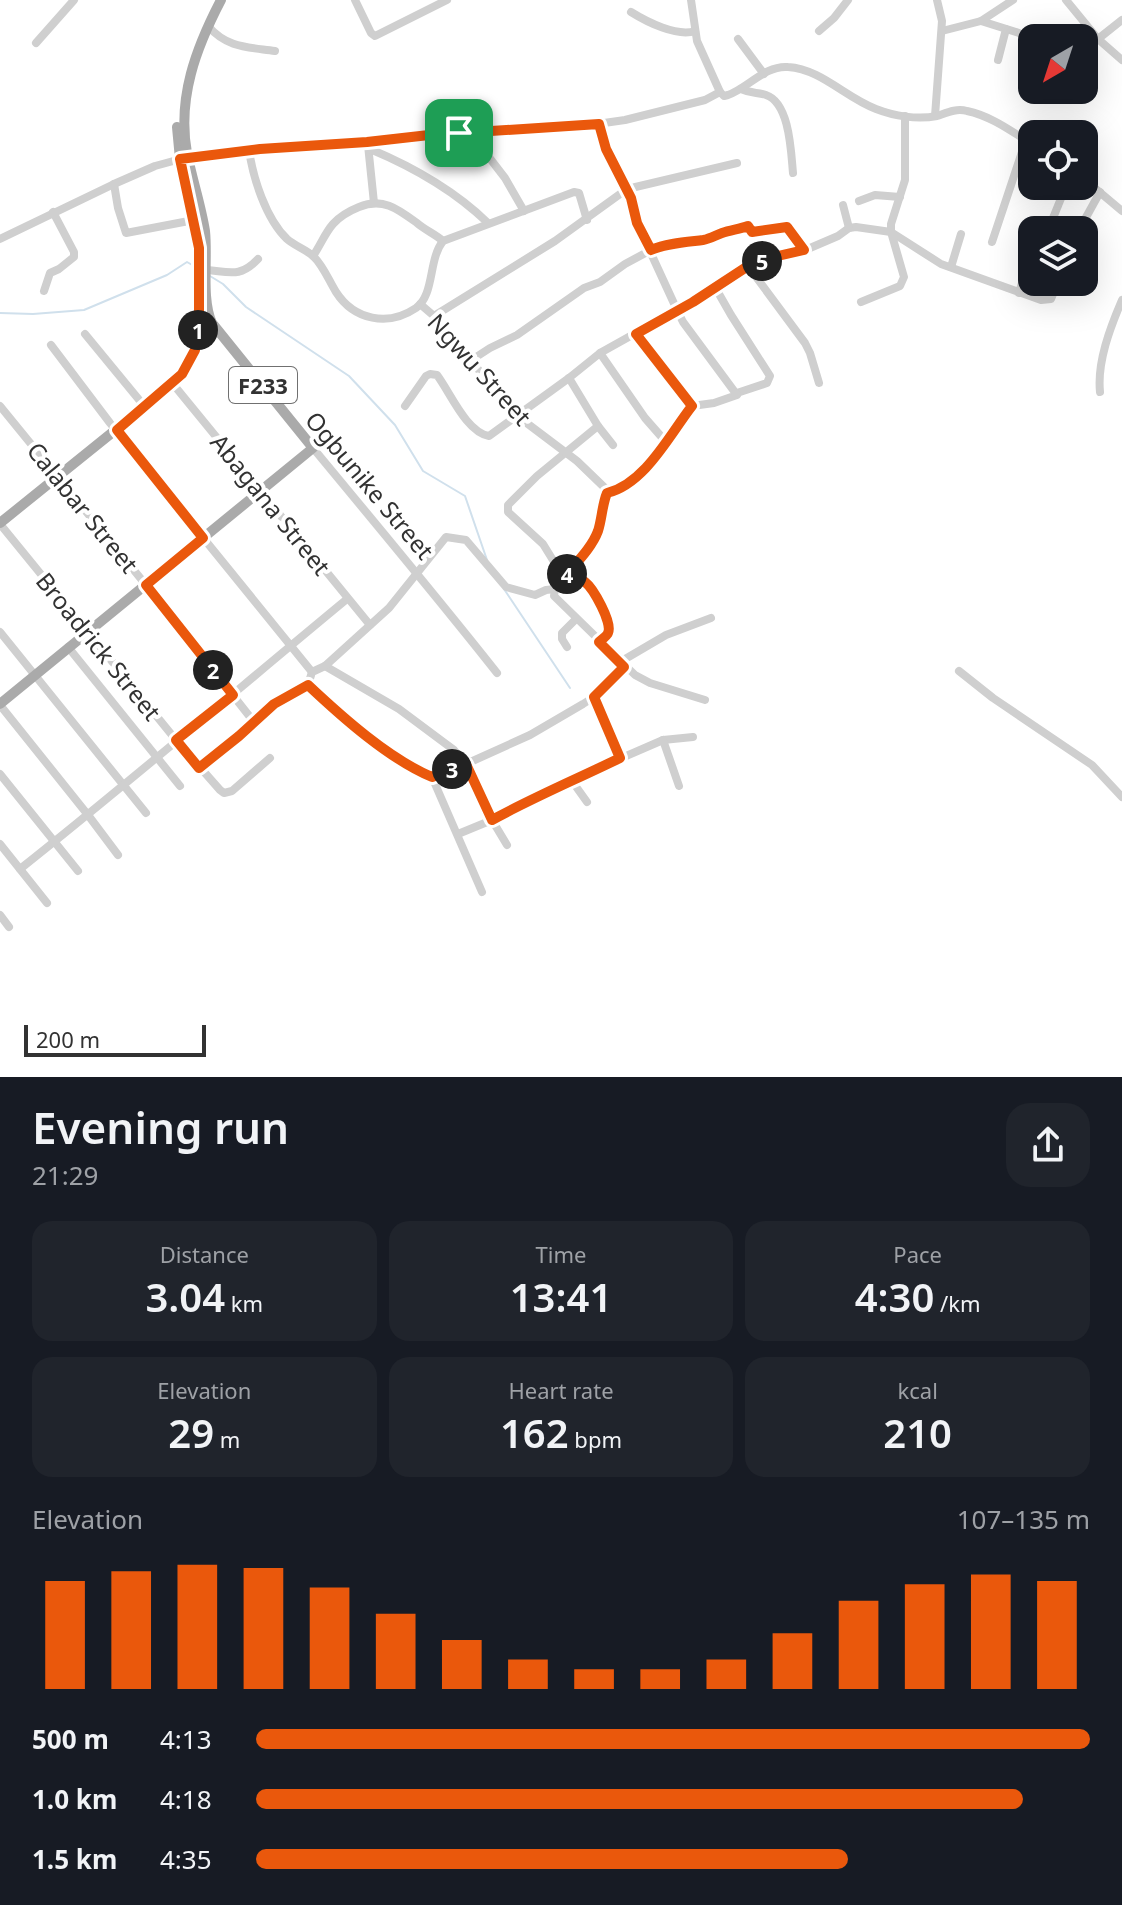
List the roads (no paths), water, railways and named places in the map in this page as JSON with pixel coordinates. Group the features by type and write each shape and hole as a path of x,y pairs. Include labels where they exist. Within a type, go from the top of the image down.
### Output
{"main road":[{"path":"0,524 173,384 192,357 204,272 177,121 183,78 191,50 214,0"},
{"path":"199,323 212,323 207,308 204,230 184,158 185,98 194,61 221,0"},
{"name":"Ogbunike Street","path":"212,323 313,448"},
{"path":"0,705 313,448"}],"street":[{"path":"36,43 74,0"},
{"path":"355,0 375,36 447,0"},
{"path":"691,0 695,31 703,56 724,96 764,74 783,67 796,68 814,74 866,105 884,112 935,116 967,111 1002,124 1018,135"},
{"path":"819,31 848,0"},
{"path":"935,116 942,31 937,0"},
{"path":"942,31 981,21 1013,0"},
{"path":"1066,0 1086,24"},
{"path":"631,12 685,33 695,31"},
{"path":"1122,20 1098,39 1122,60"},
{"path":"981,21 1018,33"},
{"path":"208,26 225,42 275,51"},
{"path":"998,60 1006,29"},
{"path":"738,39 764,74"},
{"path":"741,89 751,94 767,95 778,106 789,131 793,173"},
{"path":"0,239 114,184 155,166 184,158 249,150 368,145 429,135 599,124 705,100 720,92"},
{"path":"861,302 900,286 904,277 891,232 892,219 905,180 905,116"},
{"path":"599,124 606,149 631,198 637,223 683,322 737,393"},
{"path":"477,132 478,143 505,178 524,211"},
{"path":"368,145 374,203"},
{"path":"368,145 423,174 455,195 488,223"},
{"path":"249,150 255,182 286,238 313,256 347,307 368,318 384,319 406,314 420,304 426,294 436,253 443,241 574,192 579,193 587,220"},
{"path":"434,316 587,220 627,189 737,163"},
{"path":"992,242 1018,172"},
{"path":"114,184 126,233 194,220"},
{"path":"1087,216 1100,192 1122,211"},
{"path":"859,201 875,195 900,197"},
{"path":"313,256 332,225 345,212 374,203 390,205 404,212 443,241"},
{"path":"843,205 849,228"},
{"path":"44,291 50,273 74,257 53,212"},
{"path":"470,361 517,335 584,288 600,282 625,264 660,246 706,240 748,226 752,232 787,227 804,250"},
{"path":"405,406 426,376 437,375 465,418 483,435 489,436 600,353 748,266 804,250 849,228 891,232 941,264 1018,293"},
{"path":"951,267 961,234"},
{"path":"204,272 245,271 258,259"},
{"path":"748,266 805,343 819,383"},
{"path":"705,700 650,683 635,675 554,596 555,589 599,529 607,493 634,477 651,462 692,406 714,403 767,383 770,376 715,287"},
{"path":"1028,296 1041,300 1051,299 1052,296"},
{"path":"1100,392 1105,344 1119,316 1122,300"},
{"name":"Ngwu Street","path":"420,304 434,316 516,415 595,476 607,493"},
{"path":"85,334 145,407"},
{"path":"636,334 692,406"},
{"path":"51,345 312,672"},
{"path":"600,353 645,418 666,442"},
{"path":"569,378 613,445"},
{"name":"Abagana Street","path":"173,384 370,625"},
{"name":"Calabar Street","path":"0,406 254,722"},
{"path":"598,426 537,476 507,508 543,544 566,576 591,588 606,617 609,632 599,642"},
{"name":"Ogbunike Street","path":"313,448 497,673"},
{"name":"Broadrick Street","path":"0,524 220,790 229,793 270,758"},
{"path":"199,768 274,704 308,685 312,672 325,666 389,608 446,537 466,540 506,587 535,595 555,589"},
{"path":"20,869 347,599"},
{"path":"432,777 530,735 594,697 622,664 666,635 711,618"},
{"path":"567,647 562,633 576,619"},
{"path":"0,632 146,813"},
{"path":"68,647 180,786"},
{"path":"325,666 416,720 454,750 466,764 507,845"},
{"path":"959,671 993,698 1092,765 1122,797"},
{"path":"308,685 370,737 416,770 432,777 482,892"},
{"path":"594,697 620,758"},
{"path":"0,705 118,855"},
{"path":"458,834 492,820 534,796 663,740 693,737"},
{"path":"663,740 679,786"},
{"path":"0,774 78,871"},
{"path":"572,781 587,802"},
{"path":"0,844 47,903"},
{"path":"0,915 9,927"}],"waterway":[{"path":"0,313 84,310 167,275 187,262 201,270"},
{"path":"210,276 223,284 246,307 349,376 395,425 423,471 465,496 487,560"},
{"path":"504,589 570,688"}]}
